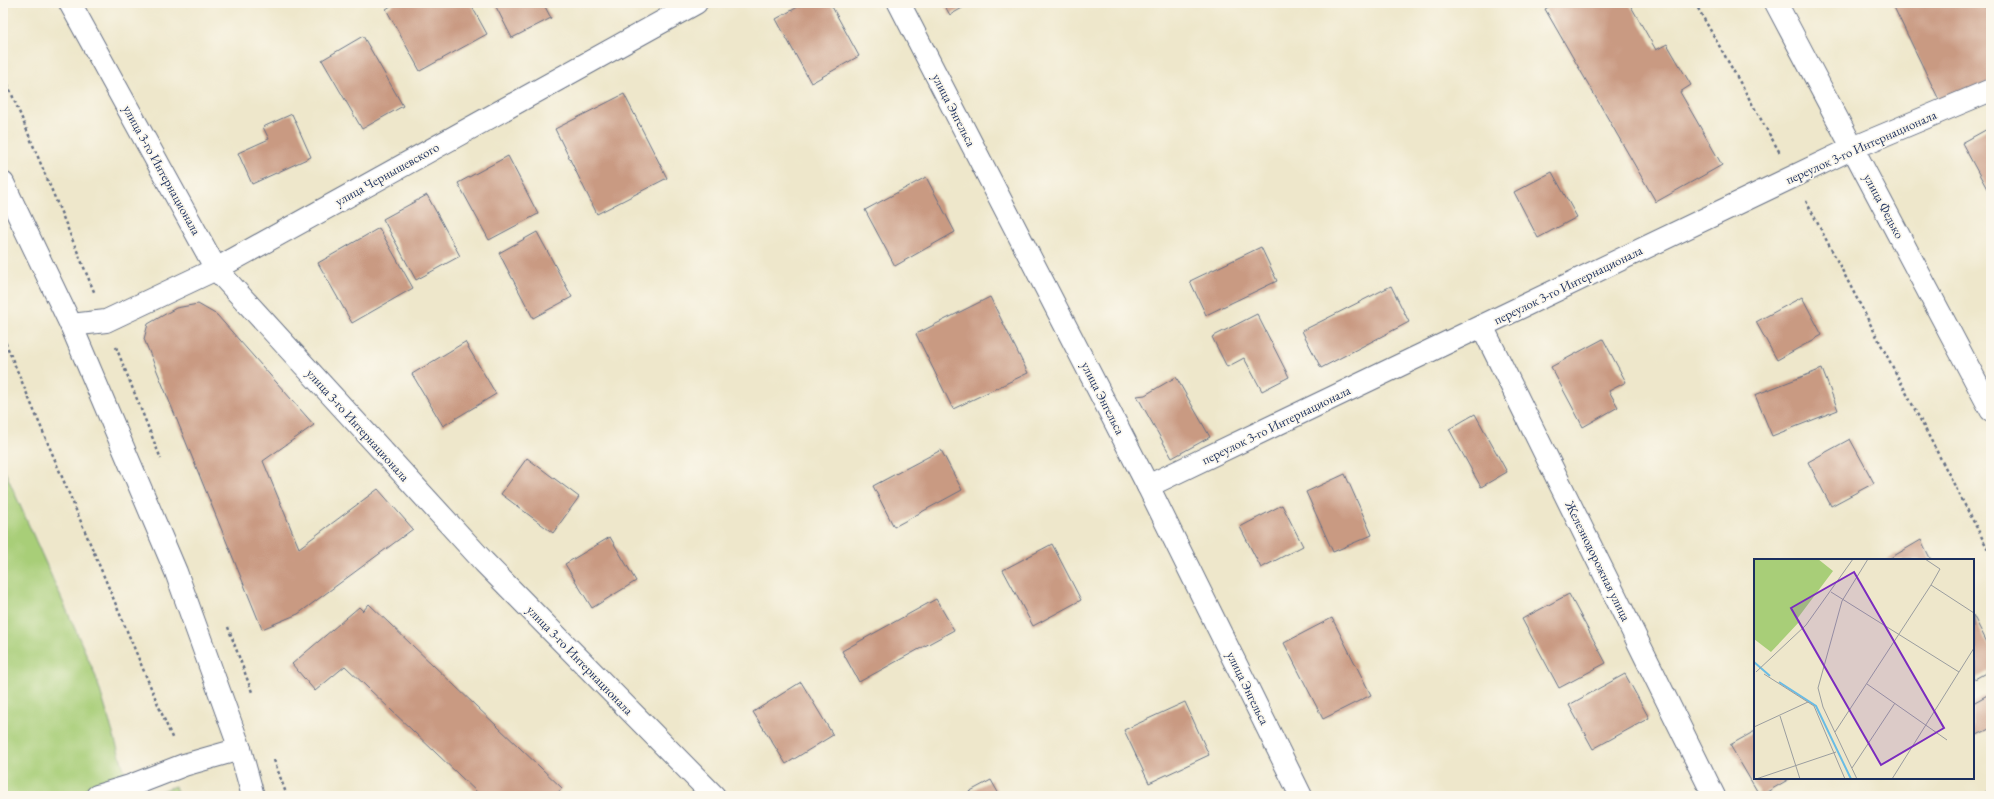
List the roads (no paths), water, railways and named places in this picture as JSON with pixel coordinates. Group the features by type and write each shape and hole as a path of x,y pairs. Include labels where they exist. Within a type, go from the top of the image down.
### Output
{"street":[{"name":"улица 3-го Интернационала","path":"70,3 216,269 484,562 714,796"},
{"name":"улица Чернышевского","path":"71,325 106,321 216,269 696,3"},
{"name":"улица Энгельса","path":"899,3 1148,486 1301,796"},
{"name":"улица Федько","path":"1776,3 1991,410"},
{"name":"переулок 3-го Интернационала","path":"1148,486 1853,148 1991,90"},
{"path":"3,183 71,325 176,572 240,749 253,796"},
{"name":"Железнодорожная улица","path":"1482,326 1714,796"},
{"path":"97,796 130,786 184,764 240,749"}]}
